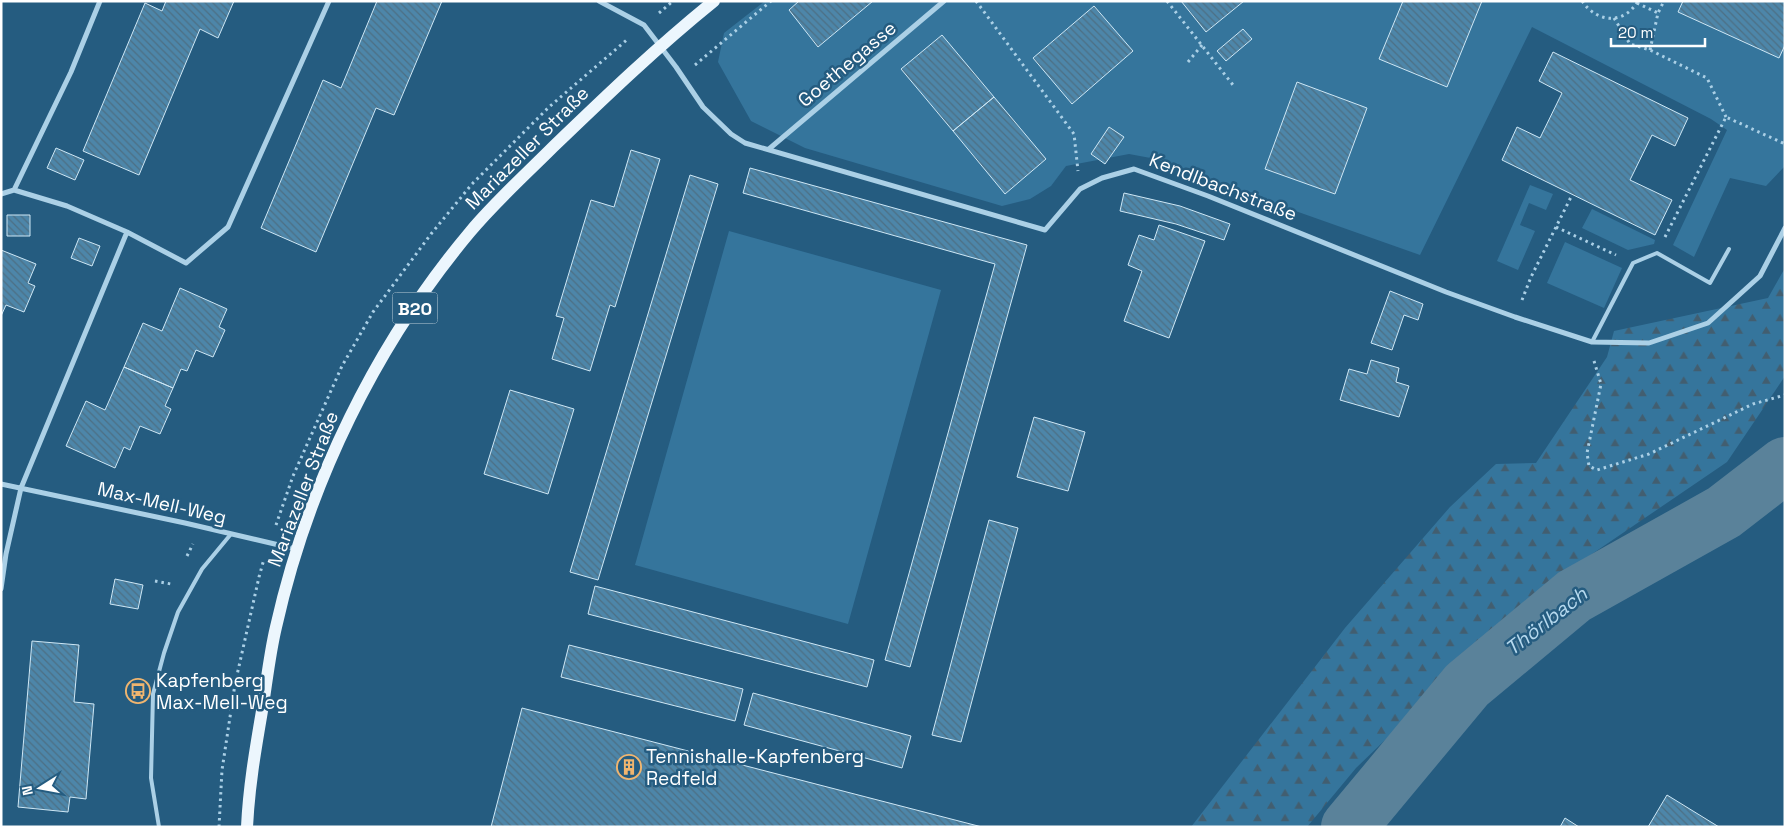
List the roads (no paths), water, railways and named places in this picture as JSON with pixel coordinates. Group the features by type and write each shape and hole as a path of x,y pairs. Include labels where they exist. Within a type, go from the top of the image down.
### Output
{"main road":[{"name":"Mariazeller Straße","path":"247,827 249,788 275,627 297,549 324,475 352,411 379,361 432,281 471,231 594,107 714,1"}],"street":[{"path":"14,190 70,72 100,1"},
{"path":"1,194 14,190 67,206 127,232 186,263 228,227 329,1"},
{"name":"Kendlbachstraße","path":"599,1 644,25 703,107 731,134 745,143 1045,230 1080,190 1102,178 1134,169 1199,193 1446,292 1592,342 1649,343 1708,323 1760,276 1785,228"},
{"name":"Goethegasse","path":"769,149 944,1"},
{"path":"1,589 6,554 21,488 127,232"},
{"name":"Max-Mell-Weg","path":"1,484 175,520 231,534 270,541 297,549"}],"lane":[{"path":"1592,342 1633,263 1657,253 1710,283 1729,250"},
{"path":"159,827 152,778 153,694 178,612 202,569 231,534"}],"waterway":[{"name":"Thörlbach","path":"1349,827 1467,685 1574,596 1724,512 1785,465"}],"place":[{"name":"Kapfenberg Max-Mell-Weg","path":"138,691"},
{"name":"Tennishalle-Kapfenberg Redfeld","path":"629,767"}]}
